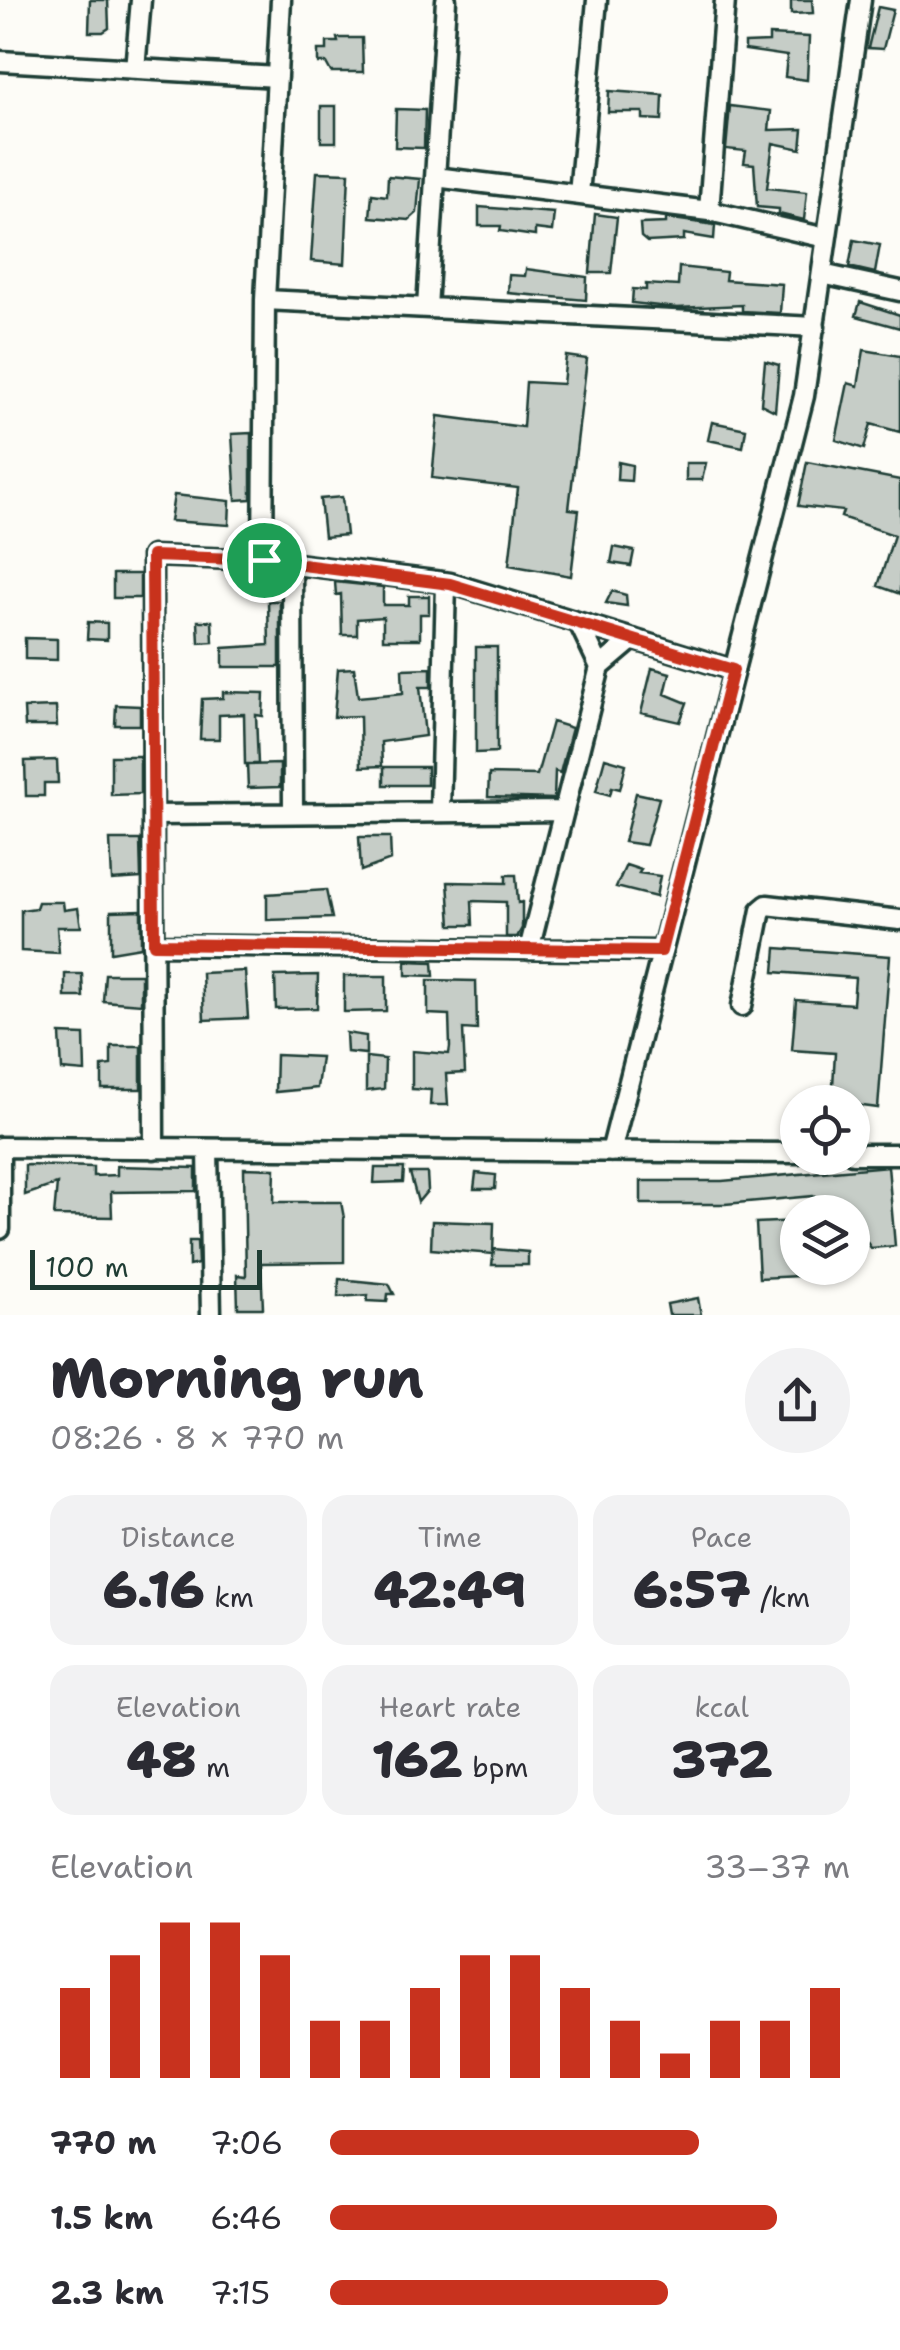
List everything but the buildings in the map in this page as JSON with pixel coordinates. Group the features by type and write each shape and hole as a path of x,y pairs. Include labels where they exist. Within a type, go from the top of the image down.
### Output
{"street":[{"path":"135,69 141,0"},
{"path":"264,560 265,300 280,0"},
{"path":"427,308 446,0"},
{"path":"579,194 597,0"},
{"path":"709,211 725,0"},
{"path":"611,1152 804,396 861,0"},
{"path":"0,61 276,78"},
{"path":"435,177 709,211 826,238"},
{"path":"822,274 900,291"},
{"path":"265,300 816,327"},
{"path":"154,1149 152,556 264,560 446,584 733,670"},
{"path":"292,563 293,812"},
{"path":"440,811 446,584"},
{"path":"579,623 600,668"},
{"path":"529,950 600,668 633,640"},
{"path":"153,815 564,811"},
{"path":"742,1006 761,910 767,905 900,920"},
{"path":"154,944 661,951"},
{"path":"0,1230 0,1148 780,1153"},
{"path":"208,1149 212,1315"},
{"path":"870,1154 900,1154"}],"route":[{"path":"152,556 264,560 450,584 733,670 661,951 154,944 152,556"}]}
